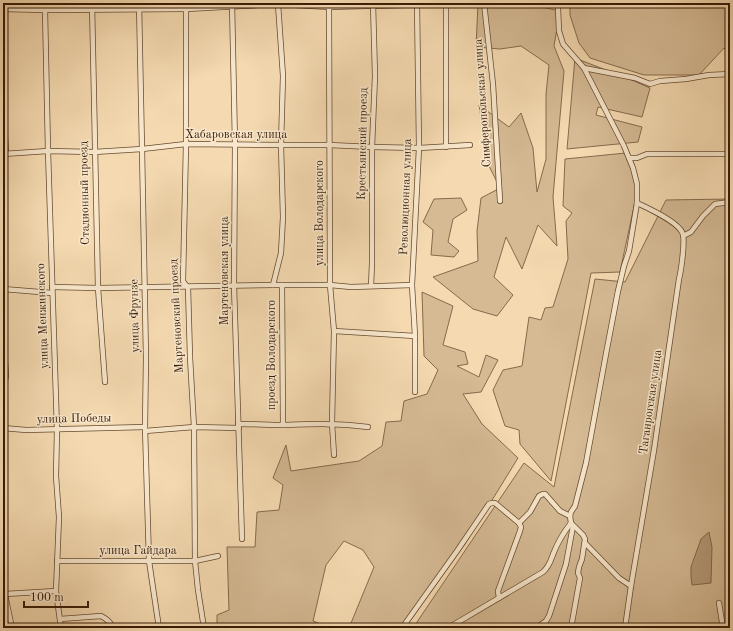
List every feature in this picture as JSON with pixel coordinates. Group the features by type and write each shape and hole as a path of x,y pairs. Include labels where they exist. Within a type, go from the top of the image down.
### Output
{"street":[{"name":"улица Менжинского","path":"47,3 45,10 57,430 56,476 60,517 56,591 61,628"},
{"name":"Стадионный проезд","path":"92,3 98,288 105,382"},
{"name":"улица Фрунзе","path":"139,3 146,358 145,429 149,561 159,628"},
{"path":"446,3 446,147"},
{"path":"3,9 139,9 232,4 328,5 450,3"},
{"path":"455,3 474,5 496,3"},
{"path":"536,628 546,621 549,616 566,564 572,525 570,516 575,506 586,463 606,354 624,266 629,251 637,203 637,184 633,168 624,146 584,68 563,44 559,31 557,3"},
{"name":"Мартеновская улица","path":"232,4 235,144 234,285 242,539"},
{"name":"проезд Володарского","path":"274,285 281,253 282,217 281,145 283,76 281,4"},
{"name":"Крестьянский проезд","path":"371,286 372,147 375,76 373,4"},
{"name":"Революционная улица","path":"415,392 415,336 412,285 419,148 417,4"},
{"name":"Симферопольская улица","path":"484,4 493,84 500,201"},
{"name":"улица Володарского","path":"328,5 330,284 334,331 332,423 334,455"},
{"name":"Мартеновский проезд","path":"186,6 184,281 188,287 194,427 195,560 204,628"},
{"path":"584,68 636,78 650,84 660,81 730,74"},
{"path":"3,101 4,154"},
{"name":"Хабаровская улица","path":"4,154 48,151 94,152 186,144 329,145 419,148 470,145"},
{"path":"629,158 639,158 647,154 730,154"},
{"path":"637,203 670,221 683,232 684,236 691,232 703,216 715,204 730,202"},
{"name":"Таганрогская улица","path":"625,628 680,279 684,236"},
{"path":"52,287 144,288 330,284 351,287 412,285"},
{"name":"проезд Володарского","path":"282,285 282,425"},
{"path":"3,289 52,293"},
{"path":"3,328 6,376 3,390"},
{"path":"334,331 415,336"},
{"name":"улица Победы","path":"3,428 26,430 145,429 332,423 368,427"},
{"path":"519,523 530,512 539,496 543,494 545,494 560,511 570,516"},
{"path":"402,628 457,551 488,504 492,503 495,503 519,523 521,527 498,591 499,598"},
{"path":"571,628 580,578 578,573 585,543 583,536 572,525"},
{"path":"448,628 546,569 564,532 572,525"},
{"path":"585,543 619,578 631,586"},
{"name":"улица Гайдара","path":"57,561 195,560 218,556"},
{"path":"3,585 12,628"},
{"path":"5,594 56,591"},
{"path":"719,603 723,628"},
{"path":"60,619 101,616 110,622 113,628"}],"shaded area":[{"path":"570,3 730,3 730,55 724,48 699,75 644,75 590,58 579,43 570,15"},
{"path":"478,4 542,7 560,11 554,46 564,71 553,197 557,246 538,225 522,269 506,237 494,277 513,295 497,316 473,309 433,277 478,261 477,231 481,198 500,188 489,166 479,105 509,127 521,113 533,148 537,192 546,159 546,94 549,65 521,46 500,49 476,47"},
{"path":"575,58 650,88 642,117 598,107 596,115 642,127 638,142 567,149"},
{"path":"626,153 635,169 637,192 620,272 591,273 551,481 520,444 519,430 505,426 493,390 503,370 522,366 529,317 541,320 545,308 553,307 568,259 566,221 572,213 563,206 565,159"},
{"path":"461,198 467,210 453,219 448,242 459,251 454,257 431,255 433,230 423,222 434,199"},
{"path":"730,199 730,628 413,628 524,463 554,487 595,279 625,282 666,200"},
{"path":"422,292 453,306 443,345 465,352 468,364 457,366 479,377 486,355 498,360 481,392 463,394 482,424 518,458 465,544 405,628 349,628 374,567 363,550 344,541 326,565 313,621 331,628 217,628 217,615 229,610 227,547 255,547 257,512 279,510 283,485 273,478 286,445 291,471 359,461 382,446 386,422 401,421 404,401 427,394 438,370 424,356"},
{"path":"709,532 712,547 711,583 692,585 691,567 701,539"}]}
